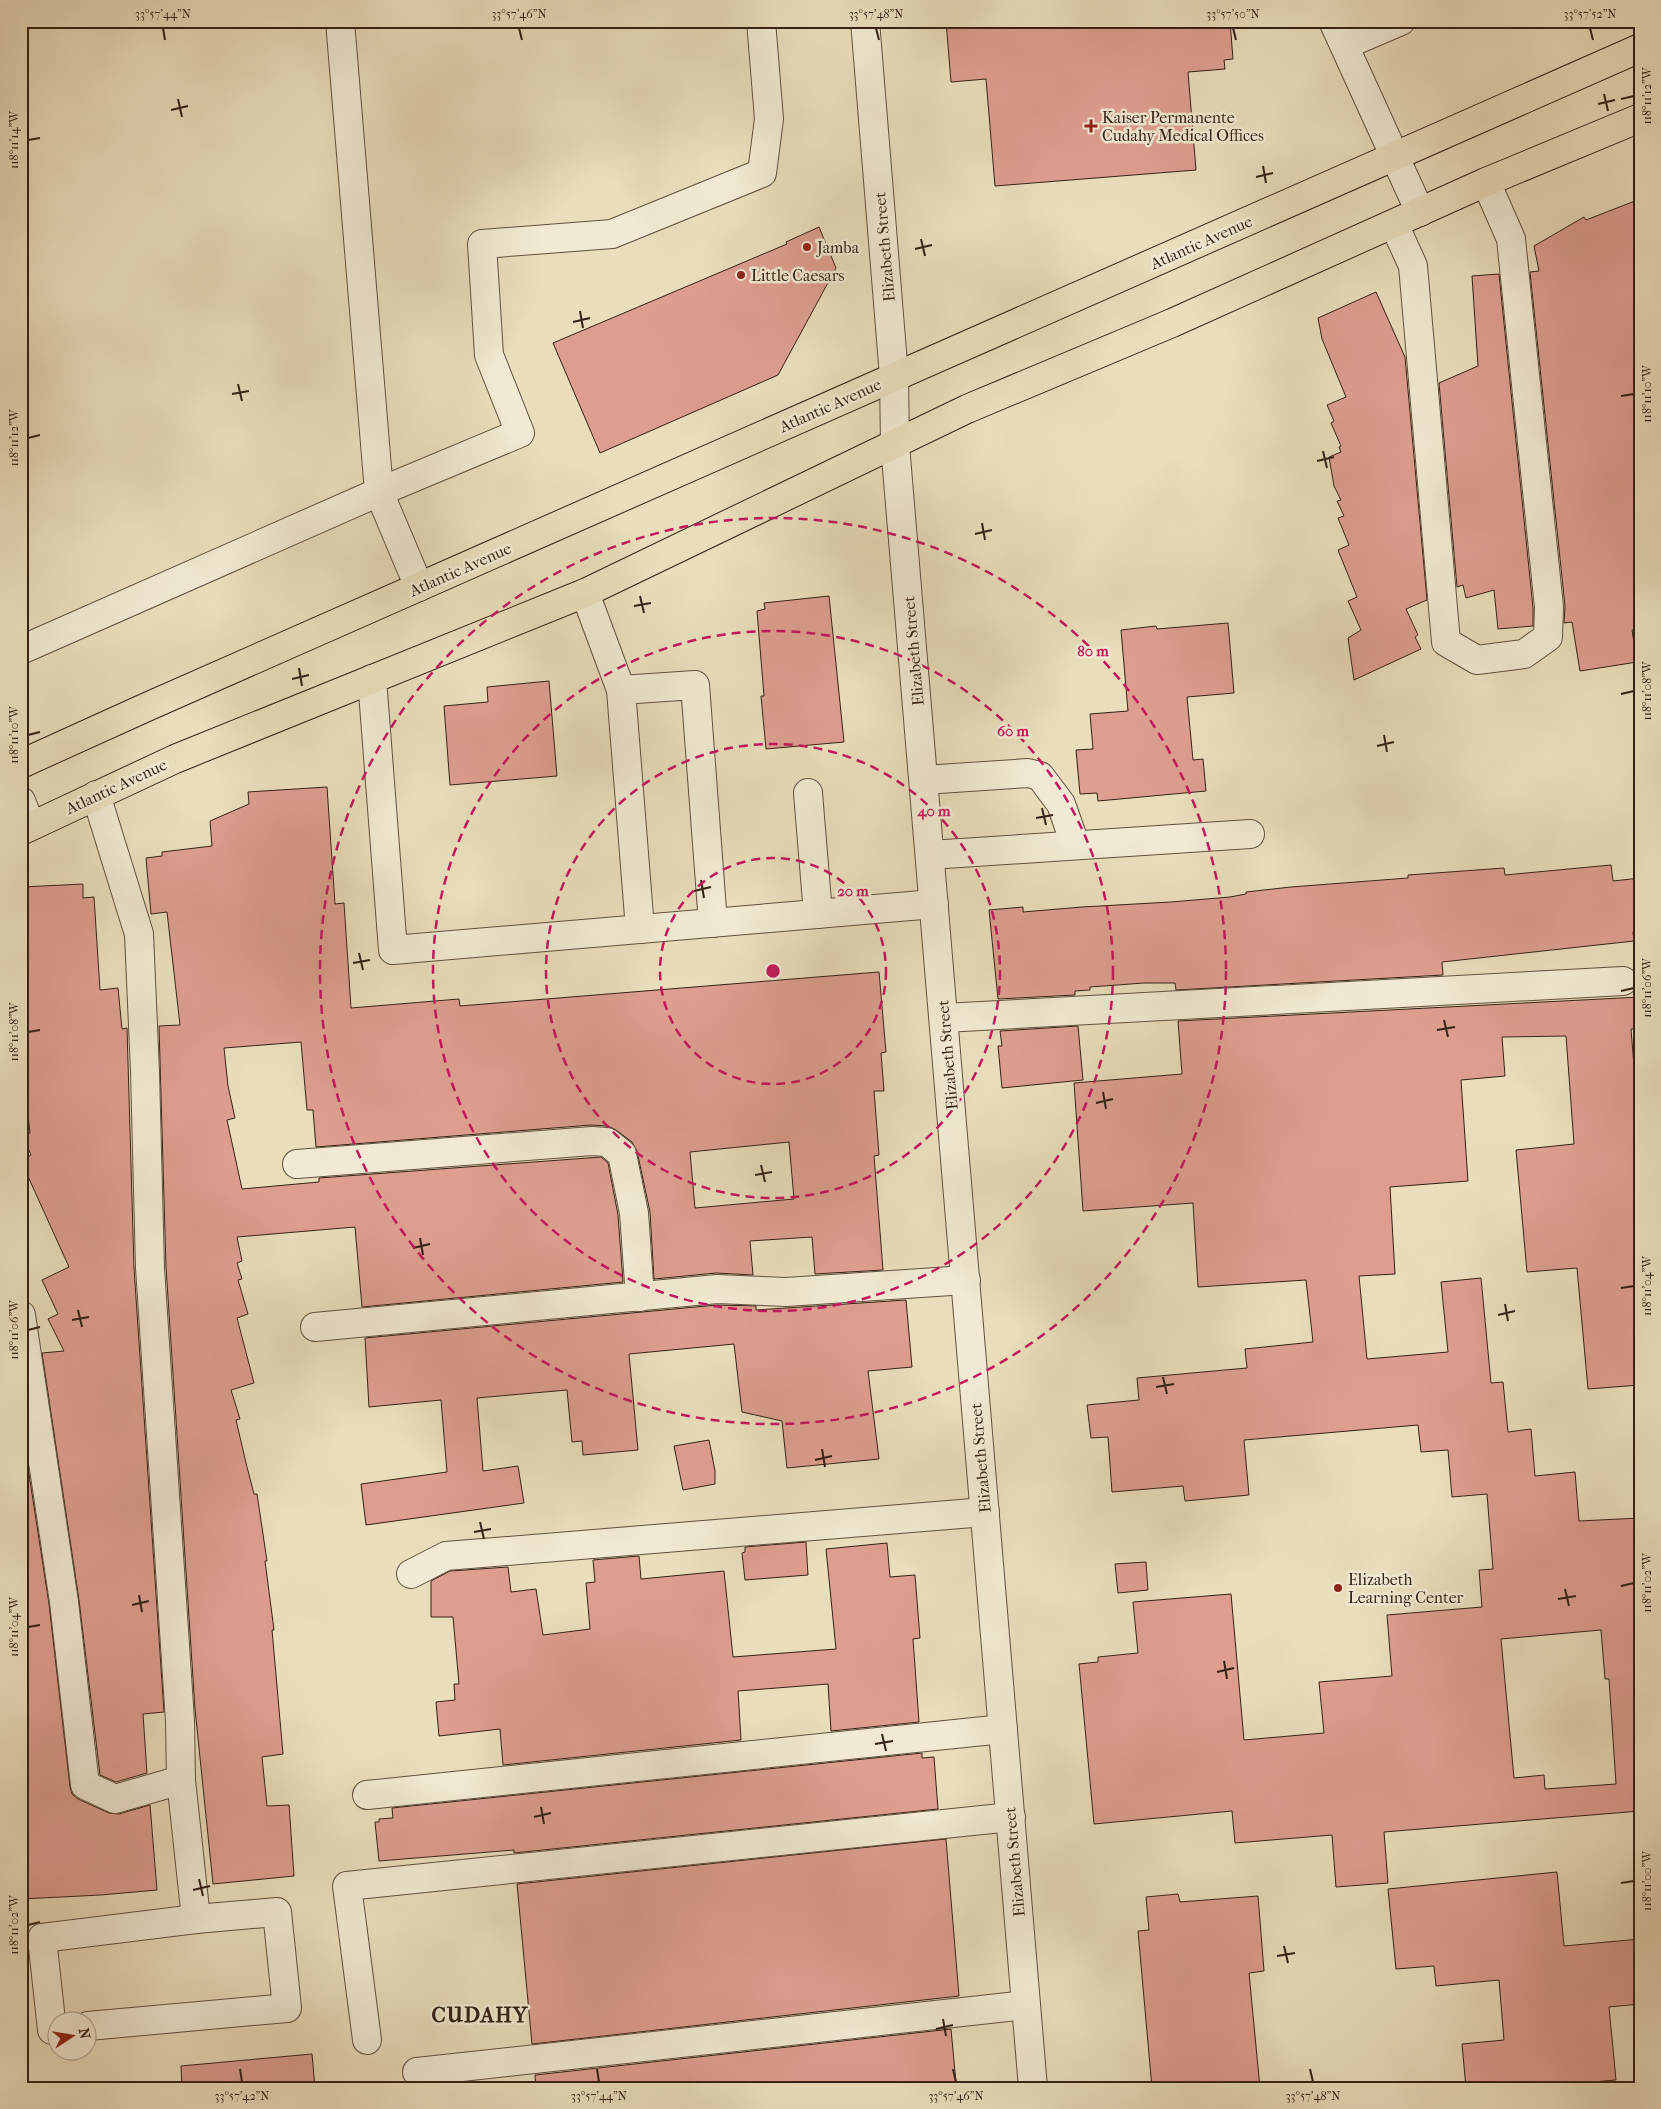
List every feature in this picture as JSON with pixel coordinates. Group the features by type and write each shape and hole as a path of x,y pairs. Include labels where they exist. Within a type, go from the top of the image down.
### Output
{"main road":[{"name":"Atlantic Avenue","path":"21,764 419,586 1640,48"},
{"name":"Atlantic Avenue","path":"25,819 96,796 175,759 584,593 896,445 967,409 1163,326 1486,182 1640,118"}],"street":[{"path":"340,21 379,492 419,586"},
{"path":"21,650 379,492 520,433 489,356 482,244 612,234 762,173 769,119 761,21"},
{"name":"Elizabeth Street","path":"865,21 894,376 896,445 1033,2088"},
{"path":"1401,21 1339,33 1420,212"},
{"path":"1394,224 1413,266 1446,642 1477,660 1524,654 1548,637 1549,607 1511,239 1486,182"},
{"path":"584,593 621,690 640,929"},
{"path":"372,679 393,950 934,904"},
{"path":"621,690 695,685 712,923"},
{"path":"924,780 1028,773 1040,776 1061,804 1075,844"},
{"path":"808,793 818,914"},
{"path":"96,796 139,934 146,1072 150,1268 180,1721 181,1780 196,1919"},
{"path":"930,855 1075,844 1106,845 1250,834"},
{"path":"944,1018 1623,981"},
{"path":"297,1164 592,1141 607,1142 622,1154 634,1213 640,1297"},
{"path":"315,1327 716,1289 786,1292 966,1280"},
{"path":"21,1315 64,1602 85,1785 115,1799 181,1780"},
{"path":"411,1574 446,1556 985,1512"},
{"path":"367,1795 1003,1729"},
{"path":"367,2040 347,1886 1011,1817"},
{"path":"50,2012 42,1938 196,1919 277,1912 287,2008 98,2025"},
{"path":"417,2072 1026,2005"}],"building":[{"name":"Kaiser Permanente Cudahy Medical Offices","path":"946,21 1230,21 1233,59 1224,60 1225,69 1188,72 1196,170 995,186 986,79 951,82"},
{"path":"1640,199 1640,630 1632,630 1637,662 1580,671 1572,622 1564,623 1565,606 1530,272 1539,271 1534,246 1584,217 1586,220"},
{"path":"819,227 836,268 778,375 600,453 553,343 787,244 786,242"},
{"path":"1499,274 1533,608 1533,626 1498,629 1494,590 1466,598 1463,585 1457,587 1439,383 1478,366 1472,276"},
{"path":"1376,292 1405,357 1427,600 1406,609 1418,635 1415,637 1421,649 1354,680 1348,638 1361,630 1348,601 1357,597 1338,550 1349,545 1338,518 1344,516 1337,501 1341,500 1334,486 1329,457 1341,452 1339,447 1341,446 1331,423 1334,421 1327,405 1346,397 1322,339 1318,318"},
{"path":"829,596 844,742 766,749 761,696 764,696 757,611 765,609 764,603"},
{"path":"1228,623 1234,693 1187,697 1193,760 1203,759 1206,791 1098,801 1097,793 1080,794 1076,750 1093,749 1090,714 1128,711 1121,630 1156,626 1157,629"},
{"path":"549,681 557,776 450,785 444,706 488,702 487,687"},
{"path":"327,787 335,904 344,903 351,1008 459,999 460,1006 879,972 886,1052 881,1053 884,1091 874,1091 879,1155 874,1156 883,1270 815,1274 812,1237 750,1241 753,1275 716,1273 654,1279 650,1212 637,1151 632,1142 616,1130 608,1126 591,1125 316,1147 313,1110 307,1110 301,1042 224,1048 228,1086 235,1118 227,1120 242,1189 319,1182 319,1178 601,1157 608,1163 618,1215 623,1282 362,1307 355,1227 237,1237 242,1261 237,1263 242,1279 238,1280 248,1314 237,1318 254,1383 231,1390 240,1419 236,1420 246,1463 254,1494 257,1494 267,1561 265,1561 274,1630 272,1630 283,1754 262,1757 267,1806 289,1805 294,1876 213,1884 195,1709 166,1267 159,1026 180,1025 167,912 151,914 146,858 162,856 162,852 212,846 210,821 249,804 248,792","holes":["789,1142 794,1199 695,1208 690,1152"]},
{"path":"1611,865 1613,881 1640,878 1640,931 1633,932 1634,941 1442,962 1443,975 1176,990 1175,983 1144,983 1090,987 1090,990 1075,991 1075,995 998,999 989,910 1023,907 1023,912 1171,902 1230,897 1246,894 1246,892 1291,887 1408,878 1408,875 1504,868 1505,875"},
{"path":"83,884 83,898 94,897 100,990 118,988 122,1029 127,1028 134,1268 164,1712 143,1714 147,1773 116,1782 100,1775 79,1600 42,1353 64,1351 48,1319 58,1314 42,1280 69,1267 21,1161 31,1155 23,1136 30,1133 21,1053 23,887"},
{"path":"1640,997 1640,1029 1631,1029 1640,1140 1640,1385 1588,1389 1577,1268 1527,1272 1516,1150 1574,1144 1566,1036 1502,1037 1505,1076 1461,1080 1468,1181 1390,1187 1395,1274 1359,1276 1367,1359 1448,1352 1441,1282 1481,1278 1491,1383 1503,1382 1508,1432 1531,1429 1535,1476 1575,1472 1579,1521 1640,1518 1640,1811 1384,1832 1388,1883 1336,1887 1332,1835 1235,1843 1232,1811 1094,1824 1079,1664 1098,1662 1098,1657 1138,1653 1133,1602 1231,1594 1244,1740 1324,1733 1319,1682 1392,1676 1387,1615 1482,1607 1479,1570 1493,1569 1487,1494 1452,1497 1448,1450 1421,1452 1418,1425 1244,1440 1249,1495 1185,1501 1183,1486 1112,1492 1108,1437 1091,1438 1087,1405 1139,1400 1137,1378 1247,1368 1245,1349 1313,1342 1306,1280 1198,1287 1193,1203 1083,1211 1074,1083 1182,1074 1178,1021","holes":["1601,1630 1605,1679 1609,1679 1616,1784 1545,1789 1544,1775 1514,1778 1501,1639"]},
{"path":"1078,1026 1083,1080 1002,1088 998,1046 1002,1046 1000,1031"},
{"path":"906,1300 912,1367 868,1371 879,1459 787,1468 782,1421 742,1412 734,1344 629,1354 638,1450 583,1455 582,1441 572,1442 567,1390 477,1398 483,1471 518,1466 524,1503 366,1525 361,1484 447,1472 441,1400 369,1407 365,1338 717,1305 756,1306 756,1310"},
{"path":"21,1422 49,1604 72,1794 78,1799 109,1813 119,1814 150,1805 157,1890 21,1899"},
{"path":"709,1440 715,1471 715,1484 683,1490 674,1446"},
{"path":"806,1542 808,1575 745,1580 742,1553 745,1552 745,1547"},
{"path":"887,1543 890,1577 915,1575 920,1638 913,1639 919,1722 831,1731 828,1684 738,1691 741,1740 503,1765 500,1729 439,1736 436,1702 455,1700 454,1684 459,1684 453,1617 431,1617 431,1581 450,1571 508,1567 511,1592 536,1589 543,1635 590,1629 586,1583 595,1582 593,1560 639,1556 641,1579 724,1571 733,1657 836,1649 826,1549"},
{"path":"1146,1562 1148,1590 1118,1593 1115,1564"},
{"path":"922,1753 922,1758 934,1757 938,1809 514,1853 514,1850 379,1861 375,1822 379,1822 379,1819 393,1818 392,1808"},
{"path":"946,1839 959,1996 532,2044 517,1884"},
{"path":"1557,1872 1564,1946 1640,1939 1640,2004 1609,2007 1616,2080 1581,2083 1582,2088 1466,2088 1462,2044 1504,2040 1499,1980 1436,1986 1434,1966 1396,1969 1388,1889"},
{"path":"1178,1894 1180,1902 1258,1896 1264,1971 1249,1973 1260,2088 1152,2088 1138,1931 1149,1930 1146,1897"},
{"path":"951,2029 956,2083 905,2088 536,2088 535,2075"},
{"path":"312,2054 315,2088 182,2088 181,2066"}],"place":[{"name":"Kaiser Permanente Cudahy Medical Offices","path":"1091,126"},
{"name":"Jamba","path":"807,247"},
{"name":"Little Caesars","path":"741,275"},
{"name":"Elizabeth Learning Center","path":"1338,1588"}],"district":[{"name":"CUDAHY","path":"480,2015"}]}
